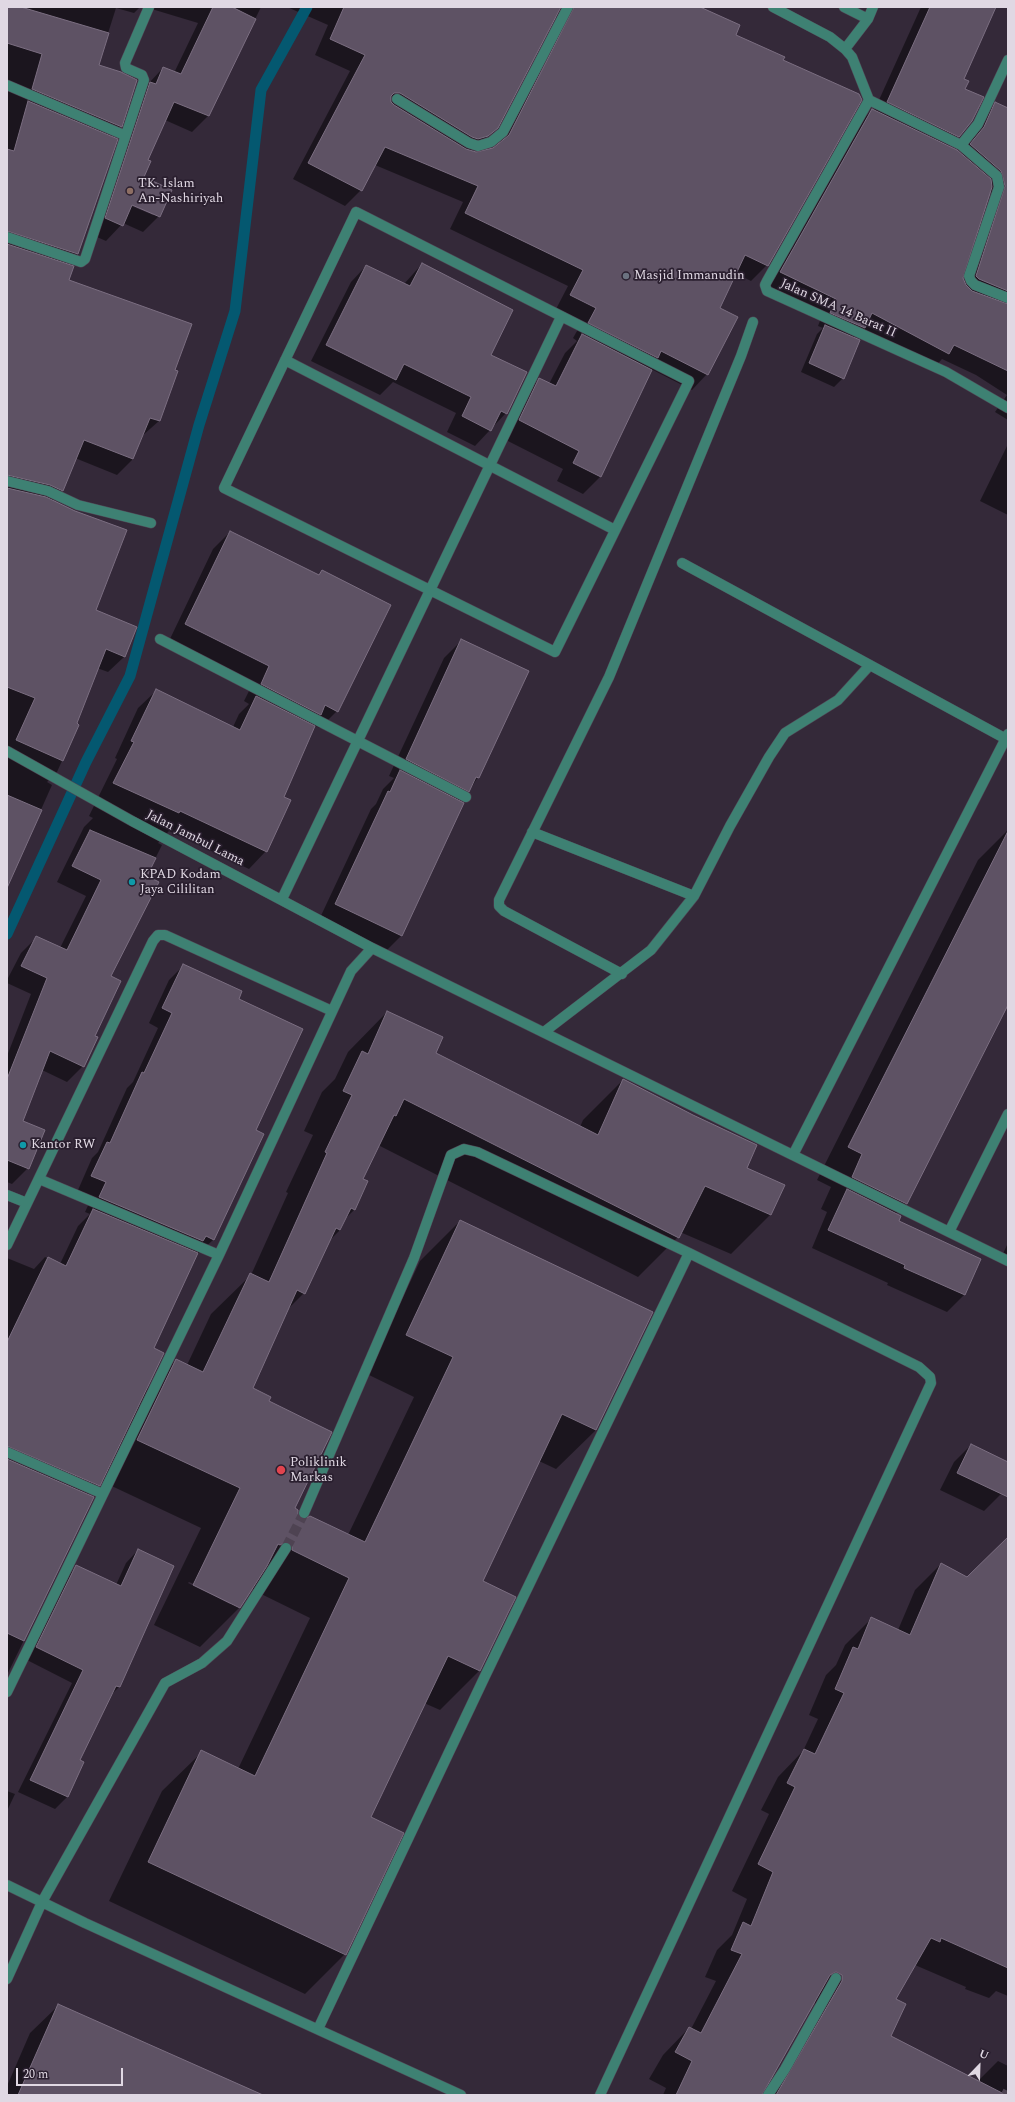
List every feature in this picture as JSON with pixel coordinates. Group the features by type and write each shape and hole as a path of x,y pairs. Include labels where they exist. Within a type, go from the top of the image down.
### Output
{"street":[{"path":"7,237 81,262 84,261 124,135 144,79 142,75 127,69 125,63 149,7"},
{"path":"397,99 469,142 478,146 491,142 503,132 568,7"},
{"path":"773,7 830,37 845,49 854,62 869,100 961,145 997,176 999,187 969,276 971,281 976,285 1008,298"},
{"path":"844,7 868,19"},
{"path":"845,49 868,19 873,7"},
{"path":"961,145 978,124 1008,60"},
{"path":"7,85 124,135"},
{"name":"Jalan SMA 14 Barat II","path":"869,100 767,281 765,286 766,289 946,372 1008,408"},
{"path":"356,212 689,381 555,652 224,488 285,360 356,212"},
{"path":"282,899 561,317"},
{"path":"622,974 504,911 499,906 500,898 609,677 741,356 753,322"},
{"path":"285,360 615,530"},
{"path":"7,481 48,491 78,505 151,523"},
{"path":"682,563 1007,737 793,1155"},
{"path":"160,639 466,797"},
{"path":"544,1032 622,974 651,950 694,896 742,805 769,757 785,733 838,700 870,664"},
{"name":"Jalan Jambul Lama","path":"7,751 89,797 372,948 1008,1260"},
{"path":"532,832 694,896"},
{"path":"7,1245 153,941 158,935 165,935 332,1012"},
{"path":"7,1692 219,1255 351,971 372,948"},
{"path":"950,1232 1008,1114"},
{"path":"304,1513 414,1258 452,1155 464,1149 477,1152 689,1253 919,1367 930,1377 931,1383 600,2095"},
{"path":"39,1178 219,1255"},
{"path":"7,1195 26,1203"},
{"path":"318,2029 479,1688 689,1253"},
{"path":"7,1452 103,1494"},
{"path":"7,1979 42,1902 165,1683 202,1663 227,1641 286,1548"},
{"path":"7,1885 85,1923 460,2095"},
{"path":"768,2095 785,2069 836,1978"}],"building":[{"path":"7,7 21,7 109,33 99,65 121,72 137,80 122,127 32,89 42,54 7,43"},
{"path":"213,7 232,7 256,19 209,116 174,102 148,160 151,161 144,177 172,190 160,217 132,205 123,226 105,218 150,82 156,84 163,67 181,74"},
{"path":"344,7 561,7 498,128 488,136 478,139 472,137 400,93 394,93 391,96 391,102 394,105 466,149 476,152 493,148 509,135 574,7 700,7 740,25 736,35 785,57 783,60 859,94 862,100 768,266 745,255 720,308 738,317 708,375 661,351 658,358 588,323 596,308 570,295 583,270 465,213 478,186 385,147 362,191 308,163 365,55 330,39"},
{"path":"930,7 996,7 964,79 969,81 965,89 984,97 972,121 959,137 887,102"},
{"path":"28,101 118,139 78,254 7,231 7,149 14,151"},
{"path":"995,102 1008,108 1008,291 979,279 976,276 1005,186 1001,171 970,144 984,127"},
{"path":"872,109 957,150 991,179 992,187 963,278 966,285 972,291 1008,304 1008,371 954,345 949,354 872,313 865,328 830,313 836,299 780,272"},
{"path":"7,244 74,266 69,280 192,324 175,370 178,371 160,421 150,418 133,459 84,440 63,491 50,485 7,475"},
{"path":"422,263 513,310 491,355 527,372 507,414 501,411 491,431 462,416 471,397 404,364 396,380 326,345 366,265 410,286"},
{"path":"825,325 860,340 844,379 809,363"},
{"path":"582,334 652,370 601,477 573,463 579,451 519,420 539,378 556,386"},
{"path":"7,488 46,497 75,511 127,530 96,610 137,627 125,657 106,649 77,723 79,725 63,761 16,740 35,698 7,687"},
{"path":"230,531 319,575 322,570 391,605 338,712 325,705 321,715 261,684 269,666 185,624"},
{"path":"461,639 529,671 479,778 476,777 469,792 406,759"},
{"path":"156,689 240,730 256,696 315,726 284,797 291,800 267,852 180,811 179,813 113,783 134,742 131,741"},
{"path":"400,770 464,803 402,936 335,904 388,791 390,792"},
{"path":"7,795 42,810 7,888"},
{"path":"90,830 156,858 147,876 159,882 111,976 121,981 95,1036 98,1037 84,1067 50,1051 23,1121 45,1130 29,1169 7,1160 7,1079 47,978 21,966 36,936 67,950 101,880 72,866"},
{"path":"1008,831 1008,1005 907,1204 852,1177 862,1154 848,1147"},
{"path":"183,964 242,991 239,999 303,1029 256,1130 264,1134 214,1240 206,1236 203,1241 99,1197 106,1182 91,1176 107,1142 110,1143 142,1072 144,1073 172,1013 162,1008"},
{"path":"387,1011 443,1037 436,1053 598,1135 623,1079 693,1115 757,1145 747,1168 785,1185 771,1215 705,1186 679,1238 404,1099 396,1116 394,1115 363,1179 368,1181 355,1210 351,1208 340,1230 336,1228 305,1294 297,1290 253,1388 271,1397 269,1401 332,1432 295,1508 298,1510 298,1514 301,1519 305,1519 310,1516 365,1542 453,1357 406,1335 460,1220 653,1312 596,1430 562,1414 483,1581 516,1597 480,1671 448,1656 371,1817 404,1833 346,1955 148,1862 201,1750 255,1776 349,1578 292,1550 292,1545 286,1542 280,1545 278,1544 267,1566 240,1608 193,1585 240,1488 137,1440 176,1359 203,1372 250,1273 269,1282 327,1153 325,1152 352,1095 343,1091 362,1051 368,1054"},
{"path":"847,1189 901,1216 899,1221 981,1259 965,1295 904,1268 905,1265 828,1230"},
{"path":"93,1209 198,1253 154,1348 164,1353 100,1486 7,1446 7,1342 48,1257 66,1266"},
{"path":"971,1444 1008,1462 1008,1497 957,1473"},
{"path":"7,1459 94,1497 24,1641 7,1633"},
{"path":"1008,1537 1008,1968 941,1938 940,1942 931,1938 896,1999 906,2004 891,2036 1006,2095 776,2095 842,1981 842,1975 836,1972 830,1975 762,2095 676,2095 692,2061 675,2052 689,2027 701,2033 742,1954 731,1950 743,1922 751,1926 773,1872 758,1864 795,1787 787,1783 804,1749 815,1754 844,1693 835,1689 853,1647 858,1649 871,1617 910,1635 941,1563 967,1577"},
{"path":"138,1549 174,1566 120,1687 116,1686 80,1760 84,1762 68,1797 30,1780 83,1670 36,1647 76,1565 121,1586"},
{"path":"58,2004 263,2095 18,2095"}],"waterway":[{"path":"7,934 86,762 130,676 199,425 235,311 261,90 307,7"}],"tunnel":[{"path":"286,1548 304,1513"},
{"path":"1006,2095 1008,2091"}],"place":[{"name":"TK. Islam An-Nashiriyah","path":"130,191"},
{"name":"Masjid Immanudin","path":"626,276"},
{"name":"KPAD Kodam Jaya Cililitan","path":"132,882"},
{"name":"Kantor RW","path":"23,1145"},
{"name":"Poliklinik Markas","path":"281,1470"}]}
